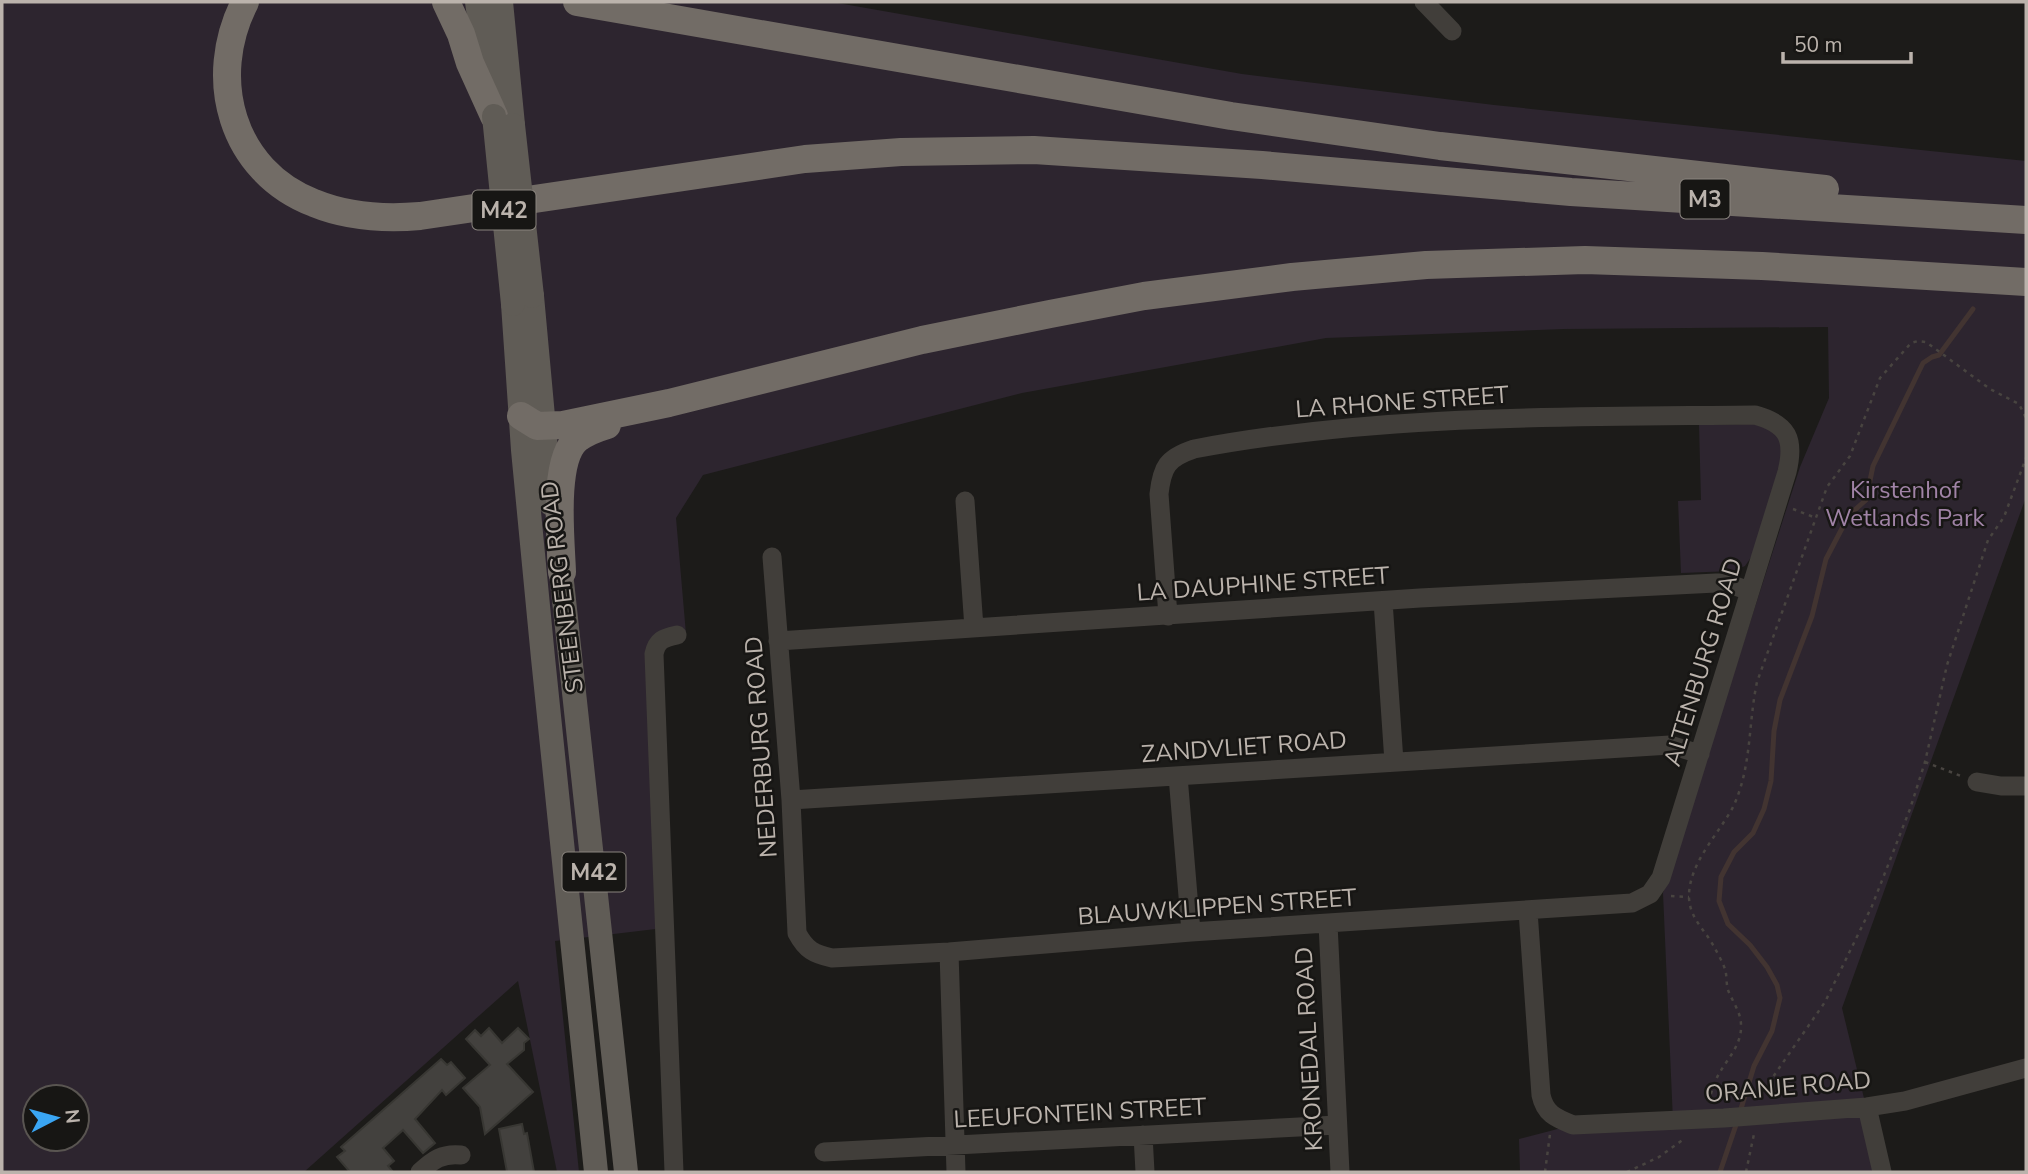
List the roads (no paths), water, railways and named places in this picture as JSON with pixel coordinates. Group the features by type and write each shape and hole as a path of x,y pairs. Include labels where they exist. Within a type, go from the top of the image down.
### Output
{"highway":[{"name":"M3","path":"245,2 230,41 226,75 230,109 242,138 261,166 286,189 312,203 354,215 420,216 805,159 901,152 1034,150 1262,165 1571,192 2026,220"},
{"path":"446,2 461,34 470,63 504,121"},
{"path":"578,2 1231,116 1440,146 1909,199 1952,207 1971,216"},
{"path":"562,572 560,491 563,468 570,448 577,439 592,430 669,403 922,341 1050,313 1144,296 1292,276 1426,265 1585,260 1667,261 2026,282"},
{"path":"533,422 669,403"}],"main road":[{"name":"STEENBERG ROAD","path":"477,2 504,121"},
{"name":"STEENBERG ROAD","path":"501,2 504,121 533,422 551,744 596,1172"},
{"name":"STEENBERG ROAD","path":"533,422 551,502 562,572 626,1172"}],"street":[{"path":"1424,2 1452,31"},
{"name":"LA RHONE STREET","path":"1168,616 1159,495 1161,476 1167,463 1180,453 1194,449 1355,425 1510,418 1755,415 1770,419 1783,428 1790,440"},
{"name":"ALTENBURG ROAD","path":"1650,894 1661,878 1750,592 1791,456 1790,440"},
{"path":"965,501 974,628"},
{"name":"NEDERBURG ROAD","path":"772,557 791,800 797,933"},
{"name":"LA DAUPHINE STREET","path":"778,641 1383,601 1716,583 1726,583 1750,592"},
{"path":"1383,601 1394,762"},
{"path":"674,1172 654,654 656,644 663,638 677,635"},
{"name":"ZANDVLIET ROAD","path":"791,800 1671,745 1700,754"},
{"path":"1178,776 1191,932"},
{"path":"1977,782 2026,786"},
{"name":"BLAUWKLIPPEN STREET","path":"797,933 805,948 817,955 832,958 1632,903 1650,894"},
{"name":"ORANJE ROAD","path":"1528,911 1541,1095 1551,1116 1573,1125 1701,1120 1867,1107 1905,1101 2026,1068"},
{"name":"KRONEDAL ROAD","path":"1328,923 1339,1172"},
{"path":"949,952 956,1172"},
{"path":"1867,1107 1882,1172"},
{"name":"LEEUFONTEIN STREET","path":"824,1152 1338,1125"},
{"path":"1143,1135 1145,1172"},
{"path":"420,1172 435,1158 451,1154 461,1155"}],"waterway":[{"path":"1740,1112 1754,1066 1772,1031 1780,998 1777,985 1767,967 1750,945 1728,924 1719,901 1721,877 1734,852 1753,833 1764,809 1771,781 1774,731 1780,700 1812,616 1826,559 1849,515 1866,500 1873,466 1923,363 1939,355 1973,309"},
{"path":"1720,1172 1737,1122"}],"park label":[{"name":"Kirstenhof Wetlands Park","path":"1905,504"}]}
